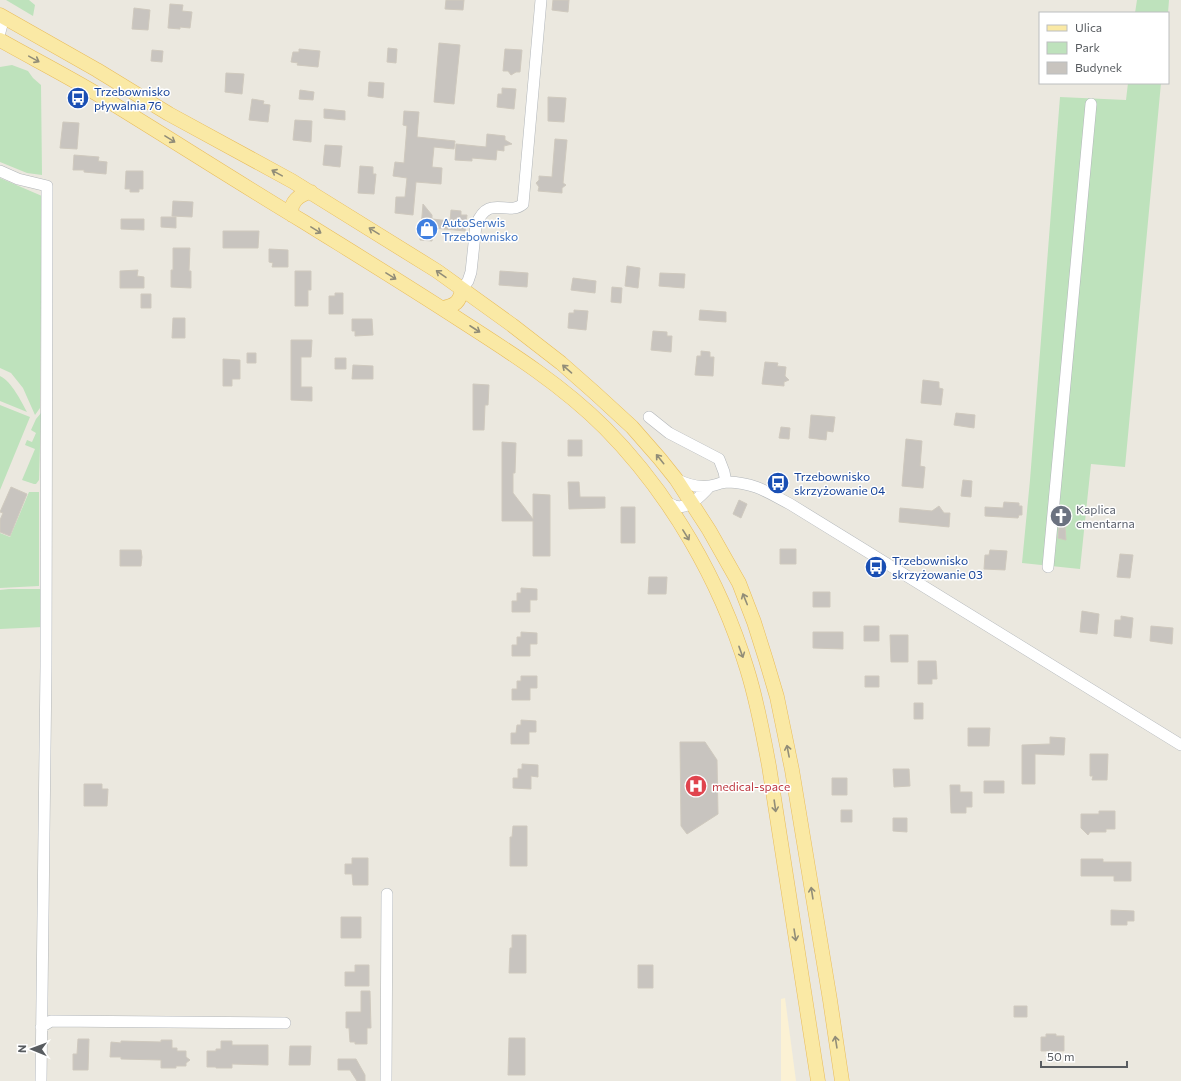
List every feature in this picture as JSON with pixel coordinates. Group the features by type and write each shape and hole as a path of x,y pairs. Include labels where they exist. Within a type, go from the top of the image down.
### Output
{"main road":[{"path":"1,17 97,70 169,114 311,192 408,252 512,325 561,363 595,392 632,427 660,459 692,502 739,583 754,622 777,697 792,770 842,1081"},
{"path":"0,40 100,96 442,308 538,372 603,426 642,471 666,502 702,561 726,611 746,667 760,716 769,766 818,1081"},
{"path":"292,215 291,208 294,201 303,194 311,192"},
{"path":"442,308 451,307 457,302 461,296 462,289"}],"street":[{"path":"462,289 468,281 471,272 476,224 483,212 488,209 499,207 513,209 523,204 542,0"},
{"path":"0,32 1,17"},
{"path":"1048,567 1091,104"},
{"path":"0,171 18,179 47,186 46,667 41,1081"},
{"path":"649,417 669,433 719,459 726,482"},
{"path":"676,480 693,485 710,486 726,482 743,483 762,489 790,504 1181,745"},
{"path":"666,502 675,506 685,506 692,502 710,486"},
{"path":"386,1081 387,894"},
{"path":"41,1027 51,1021 285,1023"}],"shaded area":[{"path":"785,998 796,1081 781,1081 781,999"}],"green space":[{"path":"6,0 29,0 35,5 33,16"},
{"path":"1137,0 1169,0 1168,12 1135,12"},
{"path":"12,65 28,71 41,85 42,175 27,173 0,162 0,67"},
{"path":"1128,84 1161,84 1125,467 1091,464 1080,569 1022,563 1030,480 1060,97 1126,100"},
{"path":"0,178 42,196 40,408 35,415 23,388 11,373 0,368"},
{"path":"0,376 12,387 27,412 0,401"},
{"path":"0,405 30,417 0,490"},
{"path":"41,413 39,480 36,484 34,484 22,480 35,449 25,445 27,440 32,442 36,433 31,430 36,419"},
{"path":"29,492 39,492 39,586 0,588 0,533 10,537"},
{"path":"44,589 43,627 0,629 0,590"}],"building":[{"path":"446,0 464,0 463,10 445,9"},
{"path":"553,0 569,0 568,12 552,10"},
{"path":"170,4 183,5 182,11 192,12 190,28 168,28"},
{"path":"134,8 150,10 148,30 132,29"},
{"path":"439,43 460,45 454,104 434,102"},
{"path":"388,48 397,49 396,63 387,62"},
{"path":"299,49 320,51 318,67 297,65 298,63 291,62 293,52 299,52"},
{"path":"505,49 522,50 520,72 516,72 511,75 508,71 503,71"},
{"path":"152,50 163,51 162,62 151,61"},
{"path":"226,73 244,74 242,94 225,92"},
{"path":"369,82 384,83 383,98 368,96"},
{"path":"502,88 516,89 514,109 497,107 498,94 502,94"},
{"path":"300,90 314,92 313,100 299,99"},
{"path":"548,97 566,98 564,122 548,121"},
{"path":"252,99 264,101 263,104 270,105 268,122 249,120"},
{"path":"324,109 345,111 345,120 324,118"},
{"path":"404,111 419,112 417,137 455,141 454,149 434,147 432,167 442,168 441,184 416,182 413,215 395,213 396,197 405,197 407,178 393,176 395,162 404,163 407,126 403,125"},
{"path":"295,120 312,121 311,142 293,140"},
{"path":"63,122 79,123 77,149 60,148"},
{"path":"487,134 505,136 505,140 512,144 504,146 504,151 497,150 496,160 472,158 472,161 455,160 456,144 486,147"},
{"path":"555,139 567,140 563,183 566,185 562,188 562,193 538,191 539,187 536,183 539,180 539,176 552,177"},
{"path":"325,145 342,146 340,167 323,165"},
{"path":"74,155 99,157 98,161 107,162 106,174 84,172 84,170 73,170"},
{"path":"360,166 373,167 373,174 376,174 374,194 358,193"},
{"path":"126,171 143,171 143,189 139,189 139,192 130,192 130,189 125,189"},
{"path":"173,201 193,202 192,217 172,216"},
{"path":"423,204 432,215 432,219 450,221 451,210 461,211 461,215 467,215 465,231 433,228 432,241 420,240"},
{"path":"161,217 176,217 176,228 161,227"},
{"path":"121,219 144,219 144,230 121,229"},
{"path":"223,231 259,231 258,248 223,248"},
{"path":"173,248 190,248 189,271 191,271 191,288 171,287"},
{"path":"269,249 288,250 288,267 272,267 273,263 269,262"},
{"path":"627,266 640,268 638,288 625,286"},
{"path":"138,270 137,276 144,277 144,288 120,288 120,271"},
{"path":"295,271 311,271 311,290 308,290 308,306 295,306"},
{"path":"500,271 528,273 527,287 499,285"},
{"path":"660,273 685,274 684,288 659,286"},
{"path":"573,278 596,281 595,293 571,290"},
{"path":"612,287 622,288 621,303 611,302"},
{"path":"335,293 343,293 343,314 329,314 329,296 335,296"},
{"path":"141,294 151,294 151,308 141,308"},
{"path":"574,310 588,311 586,330 568,328 569,313 574,313"},
{"path":"700,310 726,312 726,322 699,320"},
{"path":"173,318 185,318 185,338 172,338"},
{"path":"352,319 372,319 373,335 355,336 355,331 352,331"},
{"path":"653,331 667,332 667,336 672,336 671,352 651,350"},
{"path":"291,340 312,340 311,357 301,357 301,387 312,387 312,401 291,400"},
{"path":"701,351 710,352 710,357 714,357 713,376 695,375 697,356 701,356"},
{"path":"247,353 256,353 256,363 247,363"},
{"path":"335,358 346,358 346,369 335,369"},
{"path":"223,359 240,360 240,379 232,379 232,386 223,386"},
{"path":"765,362 778,363 777,366 786,367 785,376 789,380 784,382 784,386 762,384"},
{"path":"353,365 373,366 373,379 352,379"},
{"path":"923,380 939,382 939,388 943,389 941,405 921,403"},
{"path":"473,384 489,385 488,405 485,405 484,430 473,430"},
{"path":"956,413 975,415 974,428 954,425"},
{"path":"811,415 835,417 833,432 827,431 826,440 809,438"},
{"path":"781,427 790,428 789,439 779,438"},
{"path":"906,439 922,441 920,466 925,467 923,488 902,486"},
{"path":"568,440 582,440 582,456 568,456"},
{"path":"502,442 516,443 513,493 533,519 533,494 550,495 550,556 533,556 533,521 502,521"},
{"path":"963,480 972,481 971,497 961,496"},
{"path":"568,482 579,482 580,497 605,497 605,508 569,509"},
{"path":"11,487 27,494 10,536 0,532 0,520 3,513 0,512"},
{"path":"739,500 747,504 741,518 733,514"},
{"path":"1004,502 1019,503 1019,506 1022,506 1022,515 1019,515 1018,518 985,516 985,507 1003,508"},
{"path":"939,506 944,513 950,513 949,527 899,522 900,508 932,511"},
{"path":"621,507 635,507 635,543 621,543"},
{"path":"1061,507 1069,507 1067,526 1065,527 1066,540 1058,538"},
{"path":"780,549 796,549 796,564 780,564"},
{"path":"120,550 141,550 141,566 120,566"},
{"path":"990,550 1007,551 1005,570 984,569 985,555 989,555"},
{"path":"1120,554 1133,555 1130,578 1117,577"},
{"path":"649,577 667,577 666,594 648,594"},
{"path":"521,588 537,589 537,600 530,600 530,612 512,612 512,601 517,601 517,593 521,593"},
{"path":"813,592 830,592 830,607 813,607"},
{"path":"1082,611 1099,614 1097,634 1080,632"},
{"path":"1121,616 1133,618 1131,638 1114,636 1115,620 1121,620"},
{"path":"864,626 879,626 879,641 864,641"},
{"path":"1151,626 1173,628 1172,644 1150,641"},
{"path":"521,632 537,633 537,644 530,644 530,656 512,656 512,645 517,645 517,637 521,637"},
{"path":"813,632 843,632 843,649 813,648"},
{"path":"890,635 908,635 908,662 891,662"},
{"path":"918,661 936,661 937,679 932,679 932,684 918,684"},
{"path":"521,676 537,676 537,688 530,688 530,700 512,700 512,689 517,689 517,681 521,681"},
{"path":"865,676 879,676 879,687 865,687"},
{"path":"914,703 923,703 923,719 914,719"},
{"path":"521,720 536,721 536,732 529,732 529,744 511,744 511,733 516,733 517,725 521,725"},
{"path":"968,728 990,728 989,746 968,746"},
{"path":"1050,737 1065,738 1064,755 1035,754 1035,784 1022,784 1022,745 1050,744"},
{"path":"680,742 705,742 717,760 718,814 687,834 681,826"},
{"path":"1090,754 1108,754 1107,780 1092,780 1093,776 1090,776"},
{"path":"522,764 538,765 538,777 531,776 531,789 513,788 513,778 518,778 518,769 522,769"},
{"path":"893,769 909,769 910,786 894,787"},
{"path":"832,778 847,778 847,795 832,795"},
{"path":"984,781 1004,781 1004,793 984,793"},
{"path":"84,784 102,784 102,789 108,789 107,806 84,806"},
{"path":"950,785 960,785 960,792 972,792 972,807 966,807 966,813 951,813"},
{"path":"841,810 852,810 852,822 841,822"},
{"path":"1099,811 1115,811 1115,829 1106,829 1106,832 1090,832 1088,835 1081,828 1081,814 1099,814"},
{"path":"893,818 907,818 907,832 893,831"},
{"path":"513,826 527,826 527,866 510,866 510,837 512,837"},
{"path":"352,858 368,858 368,885 353,885 352,874 345,874 345,864 352,864"},
{"path":"1081,859 1103,859 1103,862 1131,862 1131,881 1114,881 1114,876 1081,876"},
{"path":"1111,910 1134,911 1134,921 1127,921 1127,925 1111,925"},
{"path":"341,917 361,917 361,938 341,938"},
{"path":"512,935 526,935 526,973 509,973"},
{"path":"355,965 369,965 369,986 345,986 345,972 355,972"},
{"path":"638,965 653,965 653,988 638,988"},
{"path":"361,991 370,991 371,1028 367,1028 367,1044 355,1044 355,1042 350,1042 349,1028 346,1028 346,1012 361,1012"},
{"path":"1014,1006 1027,1006 1027,1017 1014,1017"},
{"path":"1046,1034 1064,1036 1064,1051 1041,1051 1041,1037 1046,1037"},
{"path":"509,1038 525,1038 525,1075 508,1075"},
{"path":"78,1039 89,1039 88,1070 73,1070 73,1054 77,1054"},
{"path":"161,1040 172,1040 172,1048 177,1048 177,1051 186,1051 186,1057 190,1060 186,1063 186,1066 161,1068 161,1060 121,1059 121,1057 110,1057 111,1042 161,1042"},
{"path":"221,1041 232,1041 232,1045 268,1045 268,1065 232,1064 232,1068 207,1067 207,1051 216,1051 216,1049 221,1049"},
{"path":"290,1046 311,1046 310,1065 289,1065"},
{"path":"338,1059 356,1059 365,1075 365,1081 357,1081 350,1070 338,1070"}],"place":[{"name":"Trzebownisko pływalnia 76","path":"78,98"},
{"name":"AutoSerwis Trzebownisko","path":"427,229"},
{"name":"Trzebownisko skrzyżowanie 04","path":"778,483"},
{"name":"Kaplica cmentarna","path":"1061,516"},
{"name":"Trzebownisko skrzyżowanie 03","path":"876,567"},
{"name":"medical-space","path":"696,786"}]}
